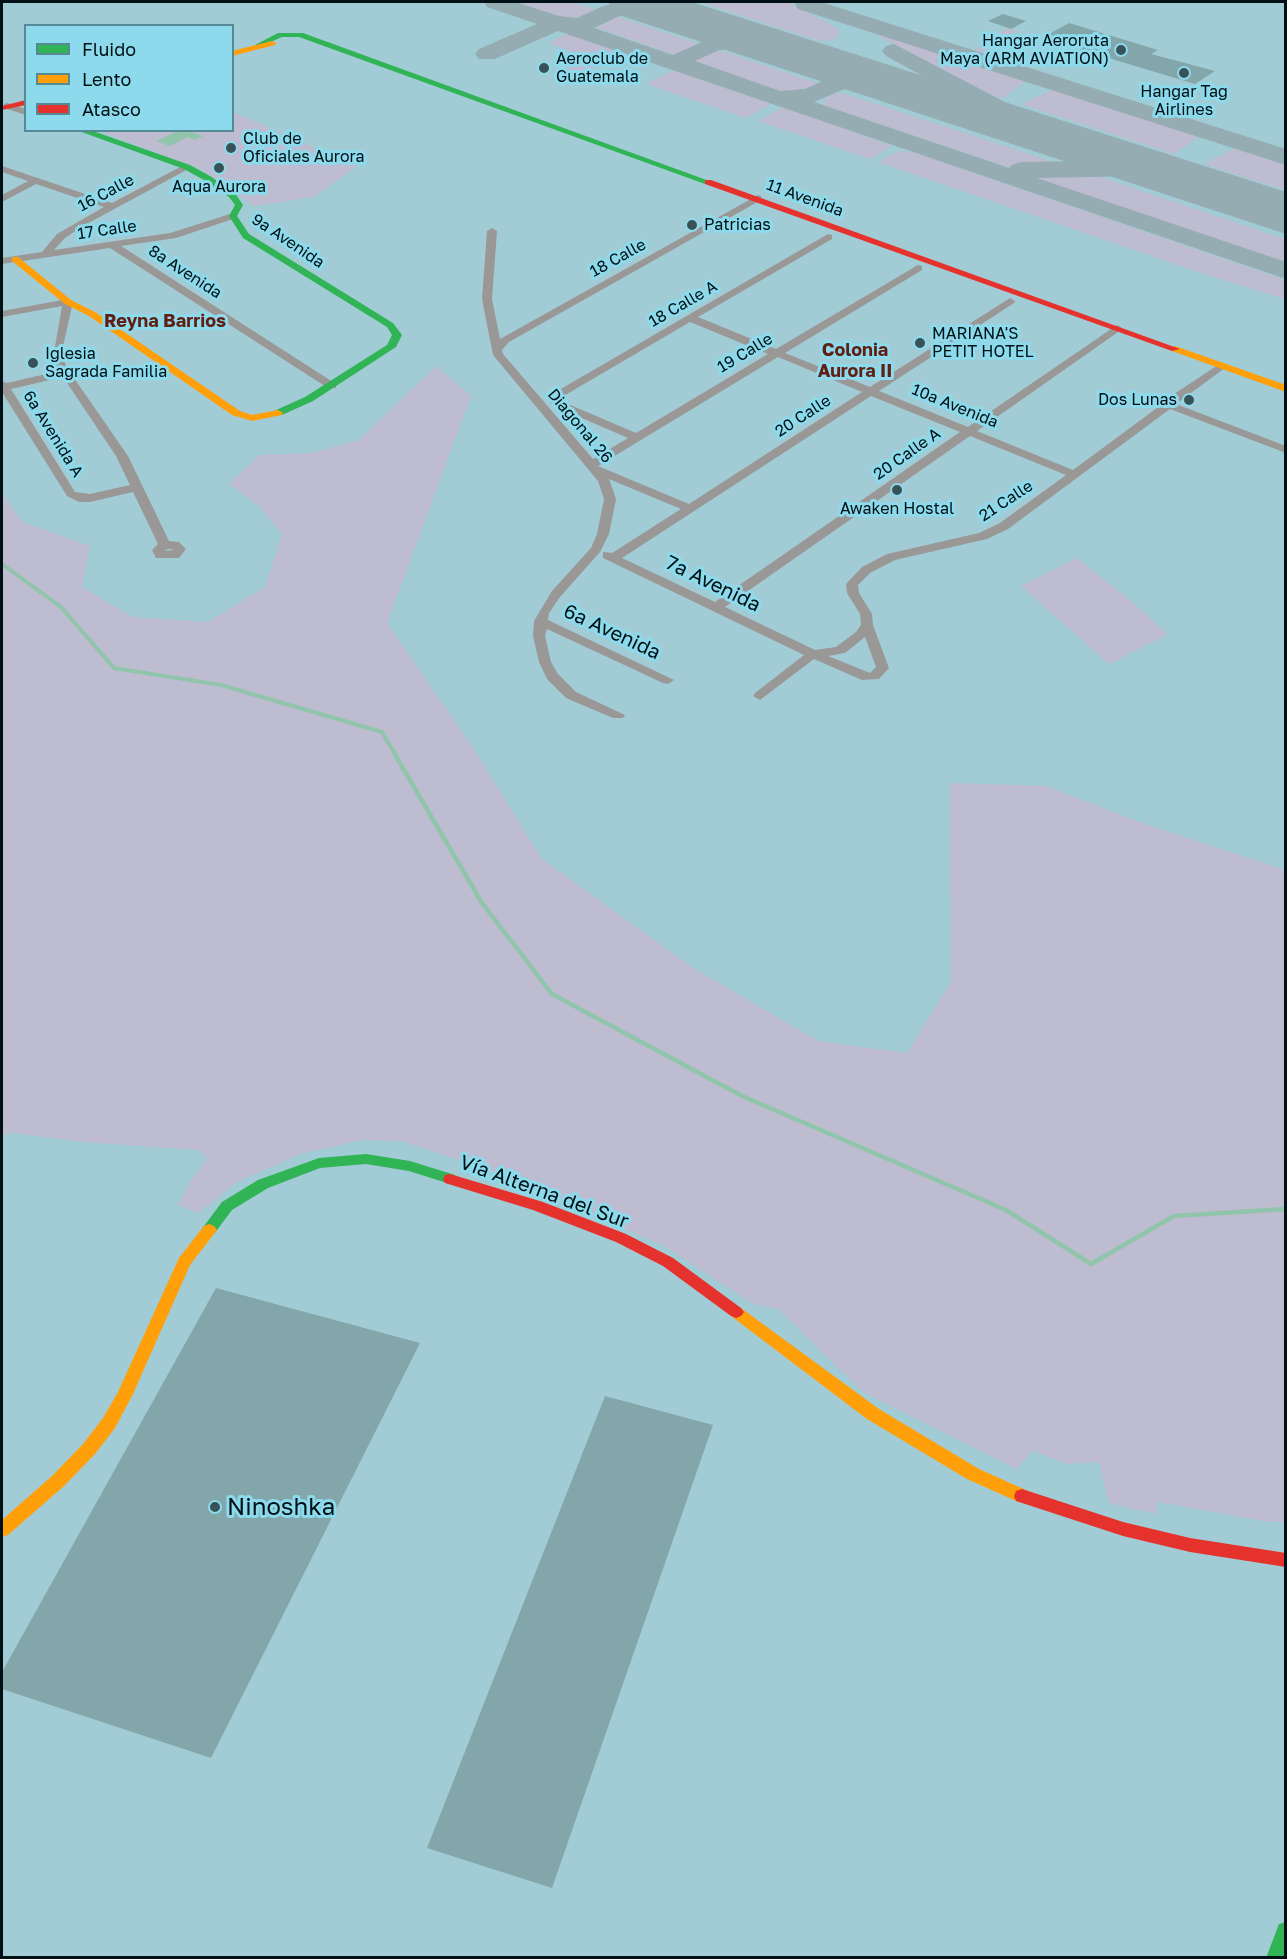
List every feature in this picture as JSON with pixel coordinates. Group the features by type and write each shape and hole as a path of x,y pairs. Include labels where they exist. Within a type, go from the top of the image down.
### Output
{"main road":[{"name":"11 Avenida","path":"234,53 274,37 288,34 313,39 1286,389"},
{"path":"4,107 24,102"},
{"name":"9a Avenida","path":"86,132 188,167 232,195 239,205 234,218 246,237 390,325 397,335 392,347 332,386"},
{"path":"8,260 68,302 92,314 236,413 252,418 272,416 295,407 332,386"},
{"name":"Vía Alterna del Sur","path":"2,1530 58,1481 89,1449 109,1423 125,1394 184,1262 212,1222 227,1206 263,1184 319,1163 366,1160 410,1166 538,1206 621,1238 668,1262 873,1414 973,1474 1027,1498 1123,1529 1190,1545 1286,1560"},
{"path":"1276,1958 1286,1931"}],"street":[{"path":"4,107 24,112"},
{"name":"16 Calle","path":"46,254 61,236 112,206 188,167"},
{"path":"2,169 112,206"},
{"path":"2,199 36,180"},
{"name":"18 Calle","path":"498,350 505,340 758,198"},
{"name":"17 Calle","path":"8,260 172,236 234,218"},
{"path":"492,231 487,299 498,350"},
{"name":"18 Calle A","path":"637,438 568,409 555,399 563,392 828,237"},
{"name":"8a Avenida","path":"112,245 332,386"},
{"name":"19 Calle","path":"590,466 918,268"},
{"name":"20 Calle","path":"613,558 1010,301"},
{"path":"2,314 68,302 58,342 58,358 64,371 122,456 139,487 165,545"},
{"name":"10a Avenida","path":"690,318 1074,474"},
{"name":"20 Calle A","path":"716,608 1118,328"},
{"name":"Diagonal 26","path":"498,350 498,355 604,480 610,499 601,540 596,549 556,594 540,621"},
{"name":"21 Calle","path":"867,625 866,614 853,592 852,584 866,570 891,557 994,531 1221,366"},
{"path":"2,384 64,371"},
{"name":"6a Avenida A","path":"2,384 71,494 79,498 139,487"},
{"path":"1166,404 1286,450"},
{"path":"590,466 691,509"},
{"name":"7a Avenida","path":"596,549 813,654 867,677 874,676 881,670 882,663 867,625"},
{"path":"540,621 542,648 552,676 571,695 618,715"},
{"name":"6a Avenida","path":"540,621 668,680"},
{"path":"760,696 813,654 840,650 860,635 867,625"}],"shaded area":[{"path":"516,2 572,2 600,11 580,20 571,20"},
{"path":"699,2 788,2 837,28 840,34 833,40 820,41"},
{"path":"612,15 703,45 678,56 589,25"},
{"path":"1008,28 1017,31 997,44 996,51 1007,57 999,63 969,53"},
{"path":"882,32 1028,80 1002,98 991,95 878,36"},
{"path":"569,33 627,54 573,77 565,66 585,56 548,43"},
{"path":"713,48 820,84 796,94 785,93 690,60"},
{"path":"672,71 771,104 746,118 646,84"},
{"path":"1055,89 1201,135 1174,154 1020,104"},
{"path":"842,93 1058,165 1004,166 825,106 824,100 830,95"},
{"path":"781,108 788,108 892,146 870,159 758,121"},
{"name":"Club de Oficiales Aurora","path":"234,112 357,166 314,197 254,206 201,169 101,132 234,132"},
{"path":"176,132 189,132 203,136 195,140 187,137 170,146 156,141"},
{"path":"1237,147 1285,163 1285,190 1204,164"},
{"path":"898,151 913,152 1285,280 1285,299 1207,275 878,162"},
{"path":"1085,172 1285,239 1285,262 1024,174"},
{"path":"436,366 471,396 387,623 473,748 542,859 693,968 818,1041 907,1053 951,982 950,783 1046,786 1145,824 1285,870 1285,1522 1263,1521 1158,1502 1155,1514 1109,1503 1099,1462 1066,1464 1032,1450 1017,1469 863,1392 778,1309 753,1304 664,1246 561,1202 557,1194 402,1141 361,1140 300,1154 237,1182 198,1213 178,1205 190,1182 207,1159 199,1150 84,1142 12,1133 2,1136 2,494 23,522 90,546 82,587 132,617 208,622 265,587 282,534 259,506 229,484 259,455 312,453 359,440"},
{"path":"1077,558 1168,634 1109,664 1021,586"}],"building":[{"path":"1003,14 1026,21 1011,29 988,21"},
{"path":"1069,23 1158,50 1151,54 1215,71 1195,84 1042,38"},
{"name":"Ninoshka","path":"216,1288 420,1343 211,1758 2,1689 2,1672"},
{"path":"605,1396 713,1425 552,1888 427,1848"}],"waterway":[{"path":"2,564 61,607 114,668 221,685 382,732 395,754"},
{"path":"394,753 482,903 552,994 742,1096 1006,1210 1091,1264 1174,1216 1286,1209"}],"taxiway":[{"path":"495,2 557,23"},
{"path":"806,4 1286,157"},
{"path":"586,33 581,25 611,11 632,7 663,10"},
{"path":"487,54 557,23"},
{"path":"557,23 586,33"},
{"path":"557,23 572,24"},
{"path":"586,33 1286,271"},
{"path":"686,66 682,62 683,58 713,44 735,40 760,42"},
{"path":"894,51 1057,139"},
{"path":"780,98 810,96 838,83 846,74 844,70"},
{"path":"1021,170 1145,168"}],"runway":[{"path":"636,2 1286,214"}],"traffic: fast":[{"path":"259,45 281,35 300,35 708,182"},
{"path":"86,132 187,167 207,178 232,195 239,205 233,216 246,236 390,325 397,335 391,347 309,399 278,413"},
{"path":"209,1230 227,1206 263,1184 319,1163 366,1159 410,1166 450,1179"},
{"path":"1276,1958 1286,1931"}],"traffic: slow":[{"path":"234,53 272,43"},
{"path":"15,259 68,302 92,314 236,413 252,418 278,413"},
{"path":"1175,349 1286,389"},
{"path":"2,1530 58,1481 89,1449 109,1423 125,1394 184,1262 209,1230"},
{"path":"736,1312 873,1414 973,1474 1022,1496"}],"traffic: jam":[{"path":"2,108 24,102"},
{"path":"708,182 1175,349"},
{"path":"450,1179 538,1206 621,1238 668,1262 736,1312"},
{"path":"1022,1496 1123,1529 1190,1545 1286,1560"}],"place":[{"name":"Hangar Aeroruta Maya (ARM AVIATION)","path":"1121,50"},
{"name":"Aeroclub de Guatemala","path":"544,68"},
{"name":"Hangar Tag Airlines","path":"1184,73"},
{"name":"Club de Oficiales Aurora","path":"231,148"},
{"name":"Aqua Aurora","path":"219,168"},
{"name":"Patricias","path":"692,225"},
{"name":"MARIANA'S PETIT HOTEL","path":"920,343"},
{"name":"Iglesia Sagrada Familia","path":"33,363"},
{"name":"Dos Lunas","path":"1189,400"},
{"name":"Awaken Hostal","path":"897,490"},
{"name":"Ninoshka","path":"215,1507"}],"district":[{"name":"Reyna Barrios","path":"165,321"},
{"name":"Colonia Aurora II","path":"855,360"}]}
